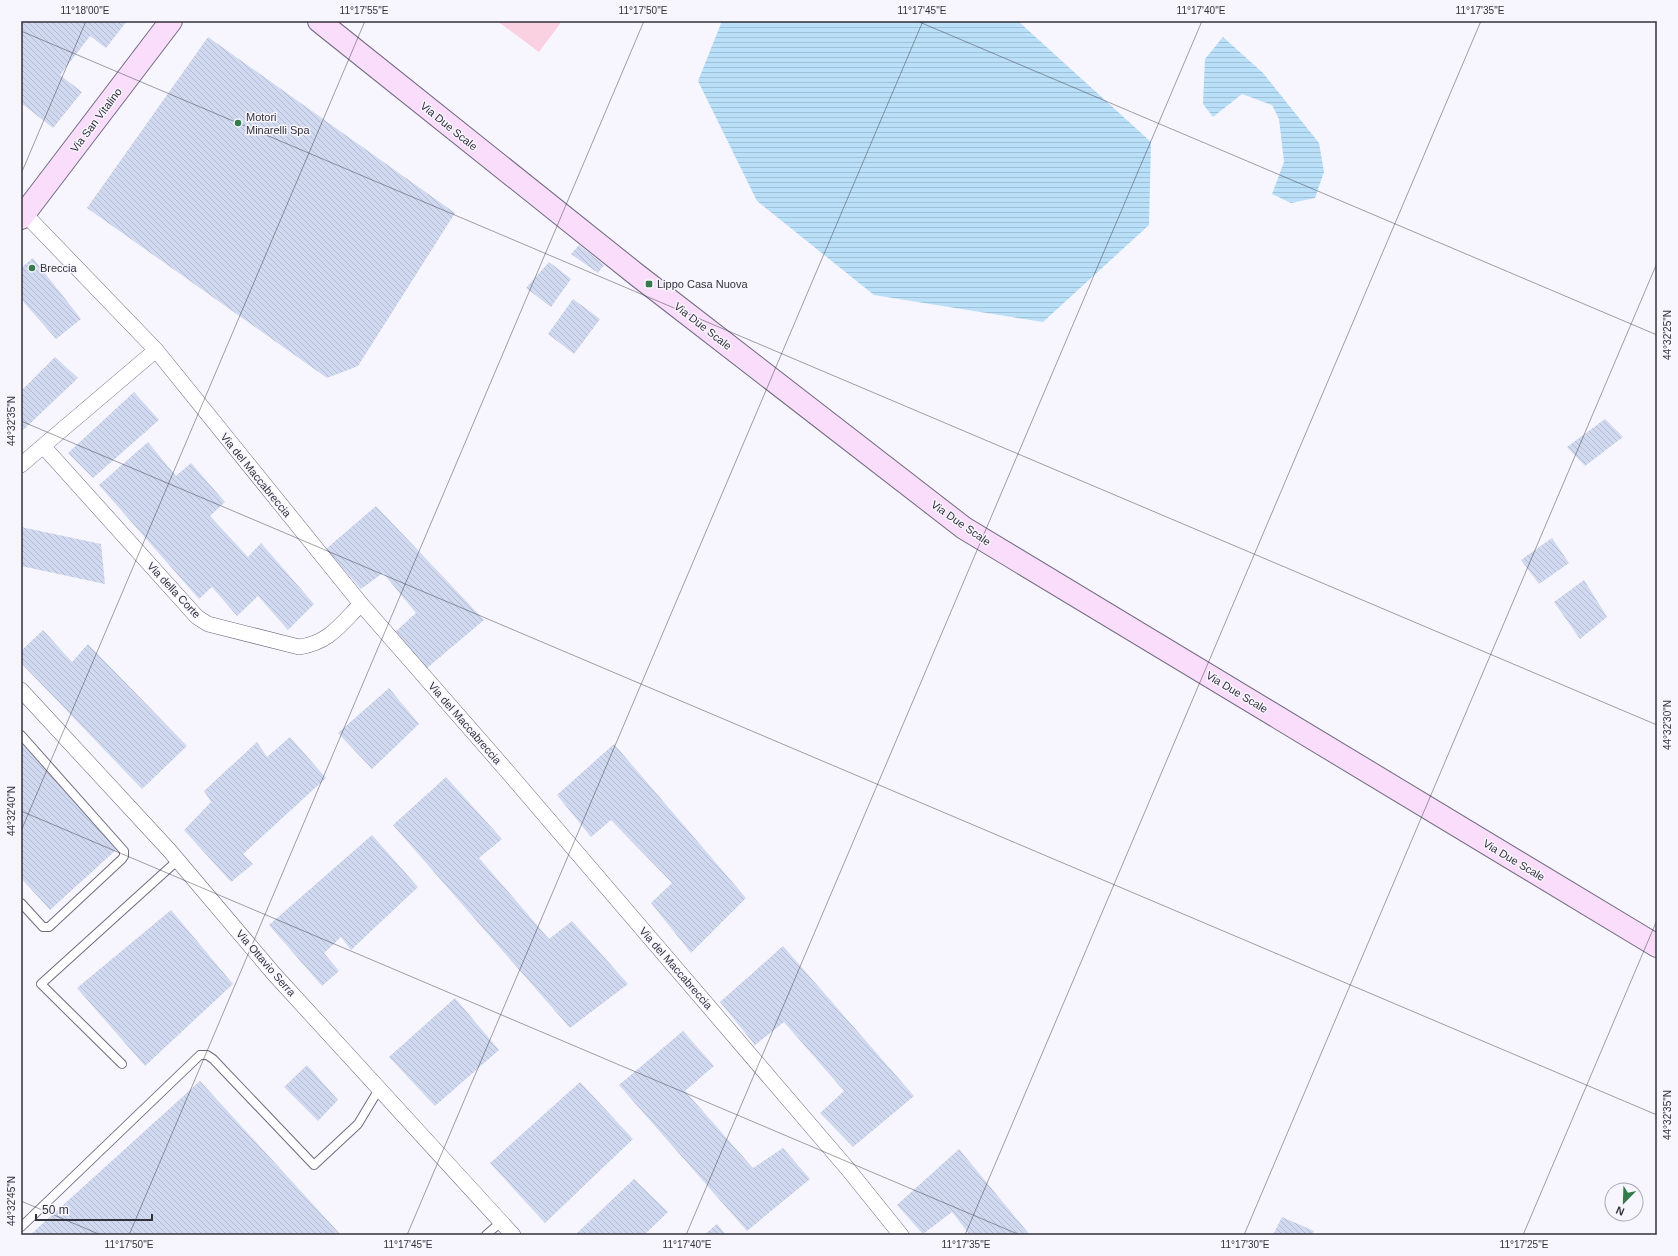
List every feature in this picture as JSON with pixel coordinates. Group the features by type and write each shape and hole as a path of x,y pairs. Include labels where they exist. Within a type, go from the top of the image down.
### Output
{"street":[{"name":"Via San Vitalino","path":"23,214 171,21"},
{"name":"Via Due Scale","path":"319,21 637,275 964,528 1657,946"},
{"name":"Via del Maccabreccia","path":"23,214 156,350 361,604 507,771 847,1168 901,1235"},
{"path":"21,465 156,350"},
{"name":"Via della Corte","path":"43,446 197,617 208,624 299,647 311,645 330,636 361,604"},
{"name":"Via Ottavio Serra","path":"21,690 178,860 274,974 513,1235"}],"lane":[{"path":"21,735 124,851 124,856 49,928 43,927 21,903"},
{"path":"122,1064 41,984 178,860"},
{"path":"21,1227 200,1055 207,1055 213,1059 314,1166 358,1124 379,1089"},
{"path":"486,1235 501,1222"}],"shaded area":[{"path":"497,21 562,21 539,52"}],"water":[{"path":"722,21 1018,21 1151,142 1149,225 1043,322 874,295 757,201 698,81"},
{"path":"1223,37 1263,73 1319,143 1324,172 1315,198 1291,203 1272,194 1284,162 1279,119 1272,105 1242,94 1213,117 1203,104 1205,59"}],"building":[{"path":"21,21 127,21 106,48 90,36 60,75 82,92 53,128 21,103"},
{"name":"Motori Minarelli Spa","path":"208,37 455,213 358,366 327,378 87,208"},
{"path":"579,245 604,265 598,273 571,254"},
{"path":"33,258 81,319 56,339 21,299 21,268"},
{"path":"549,262 571,279 551,307 526,288"},
{"path":"573,299 600,319 574,354 548,334"},
{"path":"55,357 78,378 21,432 21,391"},
{"path":"134,392 159,420 93,478 68,453"},
{"path":"1605,419 1623,437 1585,466 1567,447"},
{"path":"148,442 176,476 191,463 225,502 210,516 248,557 261,543 314,604 288,630 258,596 237,616 212,587 199,599 99,485"},
{"path":"376,506 484,620 427,668 395,632 416,613 383,573 361,589 326,549"},
{"path":"21,527 101,544 105,584 21,566"},
{"path":"1552,538 1569,563 1539,584 1521,560"},
{"path":"1584,580 1607,617 1580,639 1554,602"},
{"path":"43,630 72,662 88,644 187,746 142,789 21,663 21,651"},
{"path":"389,688 419,724 372,769 338,733"},
{"path":"290,737 326,778 243,854 253,864 231,882 184,830 211,802 204,791 257,742 267,757"},
{"path":"21,743 117,849 50,910 21,878"},
{"path":"614,744 746,898 691,953 651,903 672,883 611,820 591,837 557,795"},
{"path":"446,777 502,839 479,858 549,939 572,921 628,984 570,1028 393,825"},
{"path":"372,835 418,887 351,950 341,937 324,953 339,971 322,986 269,925"},
{"path":"171,910 233,984 145,1066 77,988"},
{"path":"783,946 914,1096 853,1147 820,1113 844,1091 784,1022 755,1045 720,1002"},
{"path":"455,998 499,1050 435,1106 389,1057"},
{"path":"683,1031 714,1066 685,1091 753,1168 783,1148 810,1179 747,1231 619,1085"},
{"path":"307,1065 338,1100 318,1121 284,1087"},
{"path":"200,1081 341,1235 30,1235"},
{"path":"580,1082 633,1139 545,1223 490,1163"},
{"path":"959,1149 1030,1235 970,1235 952,1212 923,1234 897,1205"},
{"path":"634,1179 668,1212 644,1235 575,1235"},
{"path":"1282,1217 1314,1231 1312,1235 1273,1235"},
{"path":"717,1224 726,1235 704,1235"}],"place":[{"name":"Motori Minarelli Spa","path":"238,123"},
{"name":"Breccia","path":"32,268"},
{"name":"Lippo Casa Nuova","path":"649,284"}]}
